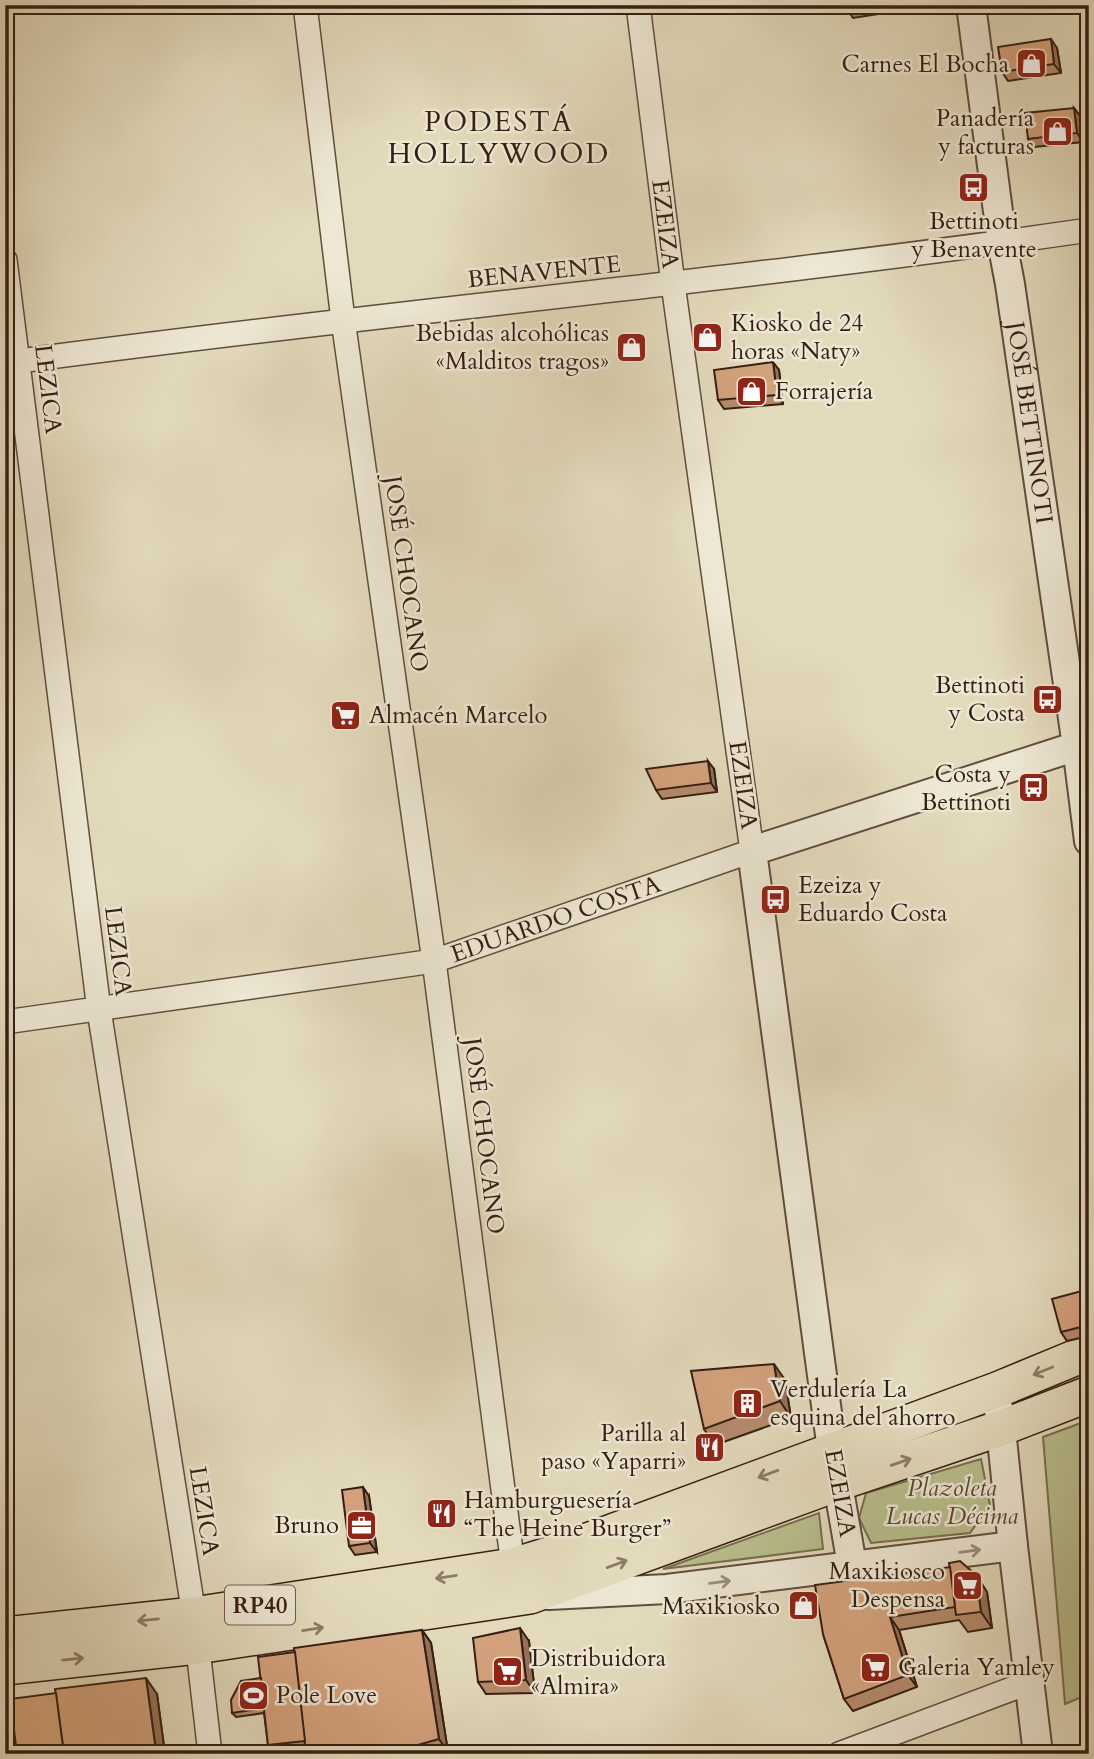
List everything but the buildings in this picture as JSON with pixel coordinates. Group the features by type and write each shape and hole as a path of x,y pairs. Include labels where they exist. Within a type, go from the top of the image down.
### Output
{"main road":[{"name":"RP40","path":"5,1667 195,1631 522,1581 835,1467 997,1390 1089,1352"},
{"name":"RP40","path":"835,1467 1001,1428 1089,1394"},
{"name":"RP40","path":"5,1635 195,1631"}],"street":[{"name":"JOSÉ CHOCANO","path":"305,5 343,320 522,1581"},
{"name":"EZEIZA","path":"638,5 673,284 835,1467 852,1565"},
{"name":"JOSÉ BETTINOTI","path":"971,5 1002,242 1083,746 1089,841"},
{"name":"BENAVENTE","path":"12,362 343,320 673,284 1089,230"},
{"name":"LEZICA","path":"5,260 12,362 99,1010 195,1631 210,1754"},
{"name":"EDUARDO COSTA","path":"5,1022 434,961 752,851 1083,746"},
{"path":"997,1390 1038,1754"},
{"path":"522,1581 667,1588 1013,1546"},
{"path":"839,1754 1030,1682"}],"green space":[{"path":"1089,1420 1089,1694 1065,1704 1043,1437"},
{"name":"Plazoleta Lucas Décima","path":"981,1459 990,1505 970,1533 871,1543 859,1518 866,1493"},
{"path":"819,1513 823,1549 663,1569"}],"place":[{"name":"Carnes El Bocha","path":"1032,64"},
{"name":"Panadería y facturas","path":"1057,132"},
{"name":"Bettinoti y Benavente","path":"974,187"},
{"name":"Kiosko de 24 horas «Naty»","path":"708,337"},
{"name":"Bebidas alcohólicas «Malditos tragos»","path":"632,347"},
{"name":"Forrajería","path":"752,391"},
{"name":"Bettinoti y Costa","path":"1048,699"},
{"name":"Almacén Marcelo","path":"346,715"},
{"name":"Costa y Bettinoti","path":"1034,788"},
{"name":"Ezeiza y Eduardo Costa","path":"775,899"},
{"name":"Verdulería La esquina del ahorro","path":"747,1403"},
{"name":"Parilla al paso «Yaparri»","path":"709,1447"},
{"name":"Hamburguesería “The Heine Burger”","path":"441,1514"},
{"name":"Bruno","path":"362,1525"},
{"name":"Maxikiosco Despensa","path":"968,1585"},
{"name":"Maxikiosko","path":"803,1606"},
{"name":"Galeria Yamley","path":"875,1667"},
{"name":"Distribuidora «Almira»","path":"508,1672"},
{"name":"Pole Love","path":"253,1695"}],"district":[{"name":"PODESTÁ HOLLYWOOD","path":"499,138"}]}
